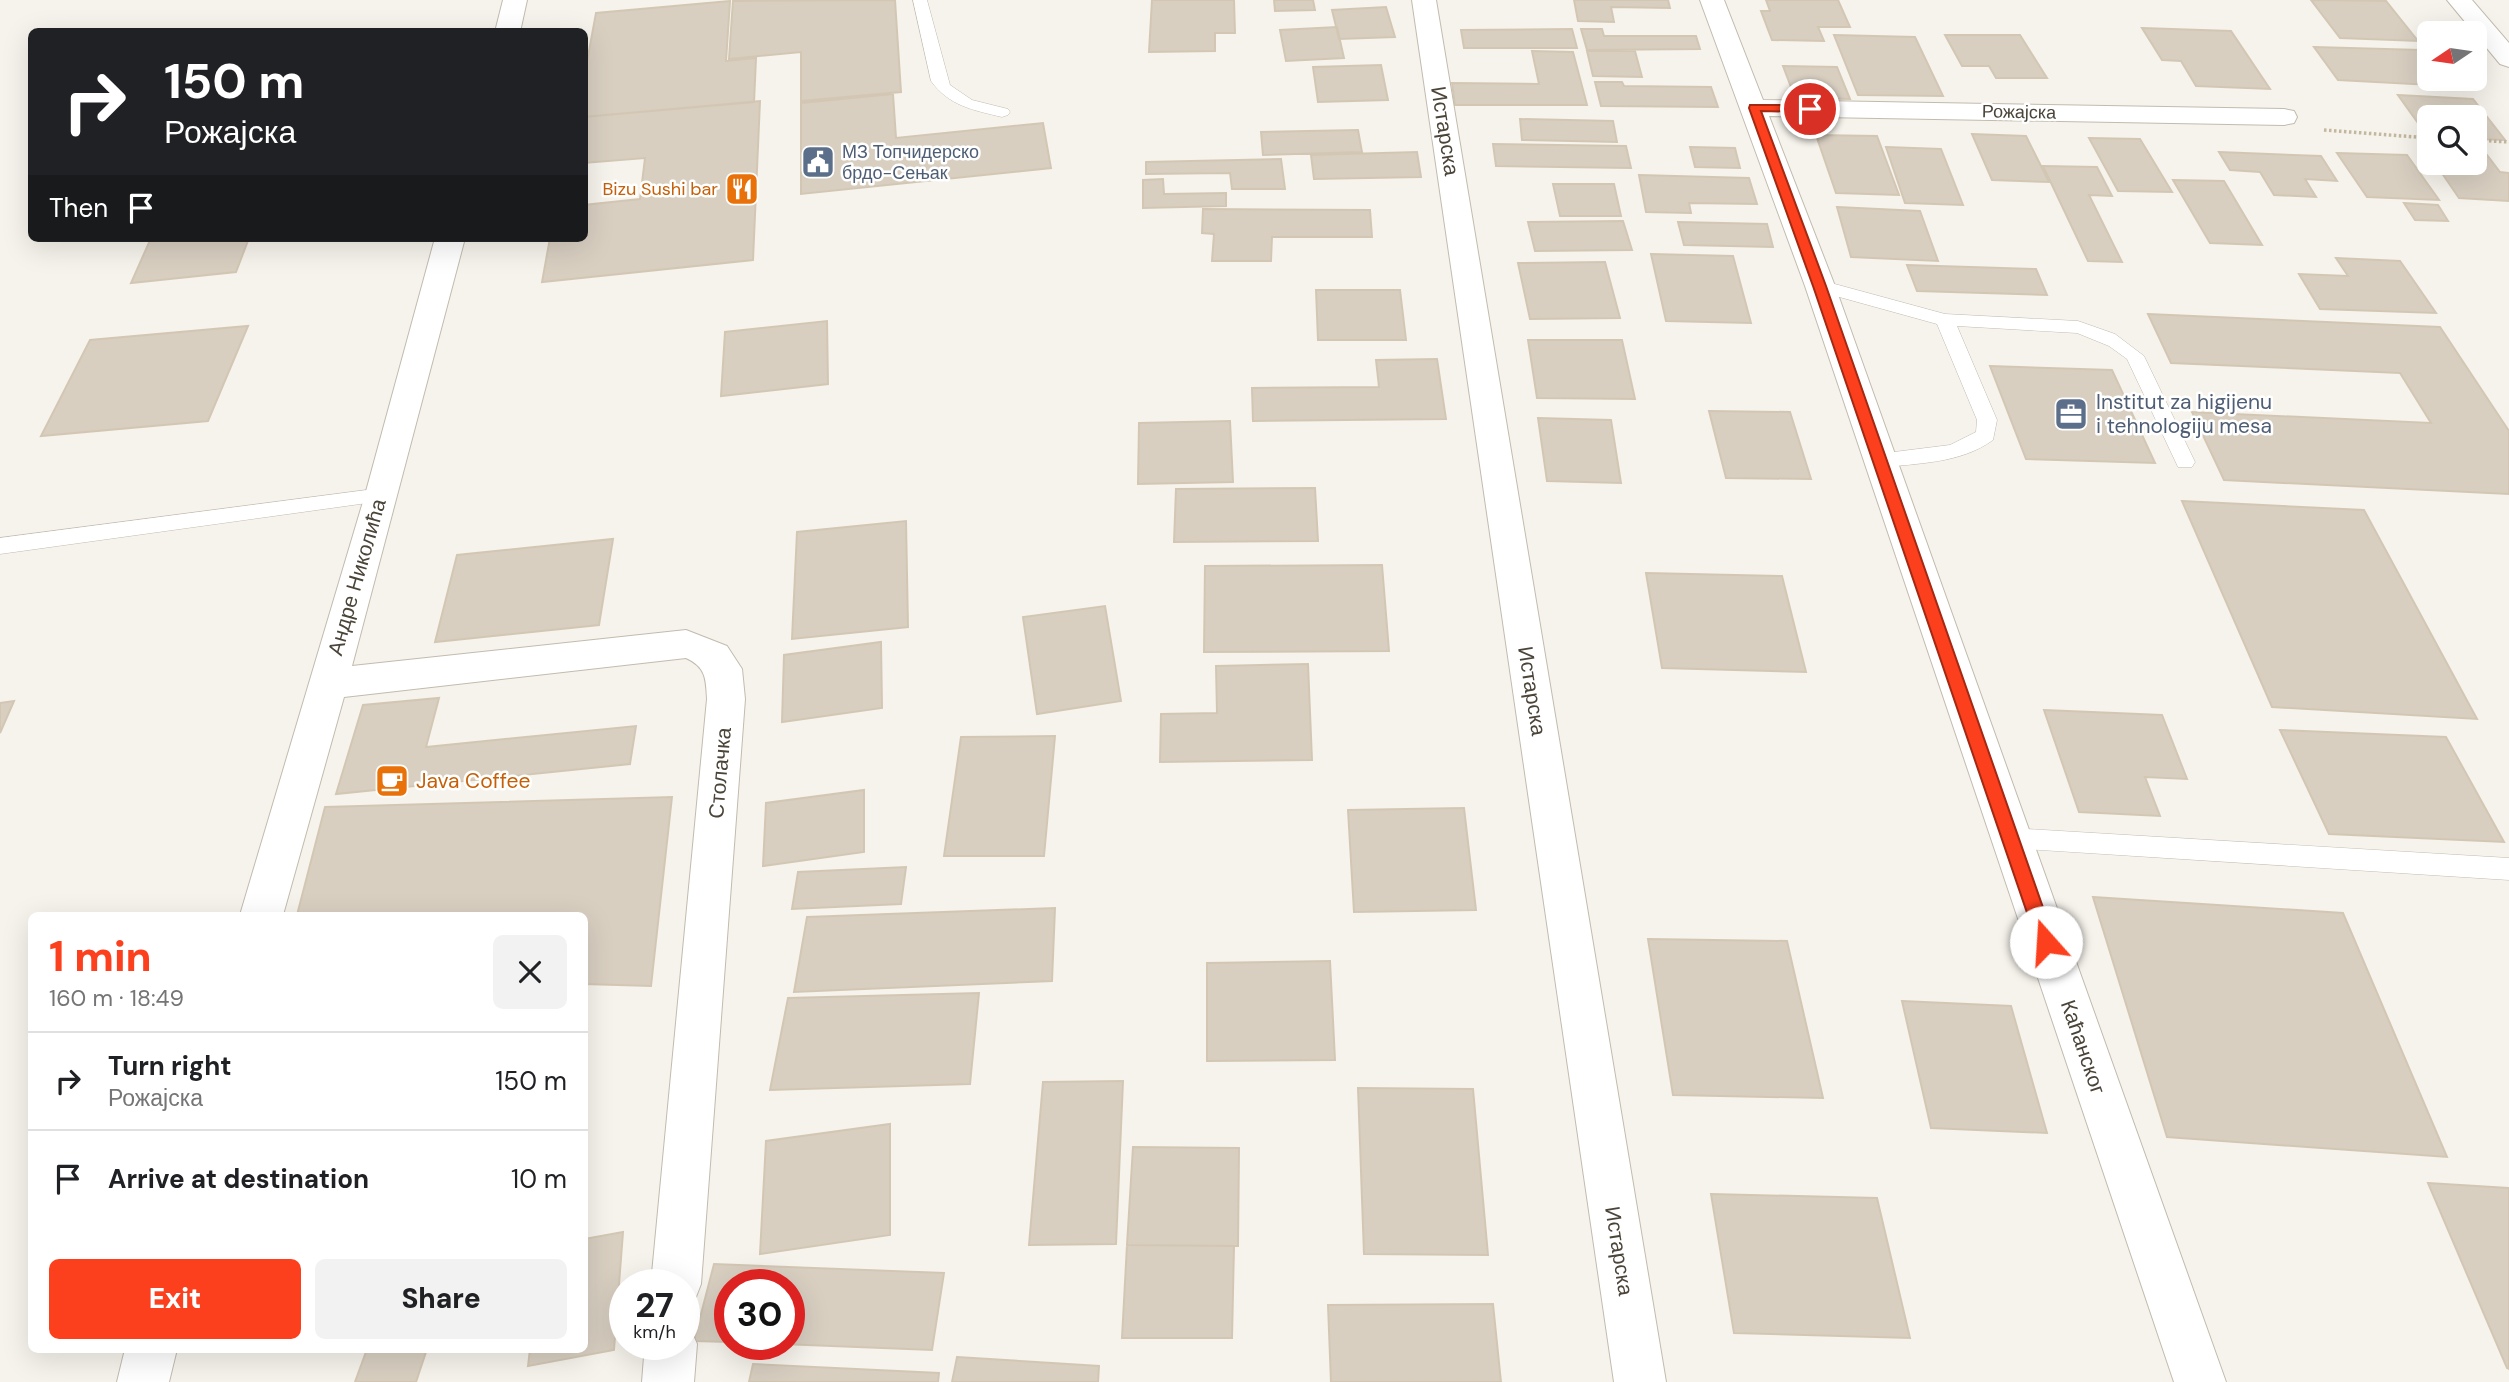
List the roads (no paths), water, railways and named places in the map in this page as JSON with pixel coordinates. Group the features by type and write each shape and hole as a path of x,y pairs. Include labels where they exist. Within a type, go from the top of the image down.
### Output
{"street":[{"path":"508,28 515,0"},
{"name":"Истарска","path":"1424,0 1640,1382"},
{"name":"Каћанског","path":"1712,0 1820,286 1878,461 2200,1382"},
{"path":"2459,0 2509,59"},
{"name":"Рожајска","path":"1754,108 2284,117"},
{"name":"Андре Николића","path":"262,912 382,495 449,242"},
{"name":"Столачка","path":"326,684 686,644 705,649 722,665 726,681 726,699 677,1269"},
{"path":"143,1382 150,1353"},
{"path":"668,1382 670,1360"}],"lane":[{"path":"920,0 939,81 945,91 967,104 1002,112"},
{"path":"1820,286 1945,320 2078,327 2096,331 2122,345 2135,356 2185,461"},
{"path":"1878,461 1957,450 1977,443 1986,435 1987,420 1945,320"},
{"path":"0,546 382,495"},
{"path":"2010,838 2509,869"}],"place":[{"name":"МЗ Топчидерско брдо-Сењак","path":"818,162"},
{"name":"Bizu Sushi bar","path":"742,189"},
{"name":"Institut za higijenu i tehnologiju mesa","path":"2071,414"},
{"name":"Java Coffee","path":"392,781"}]}
